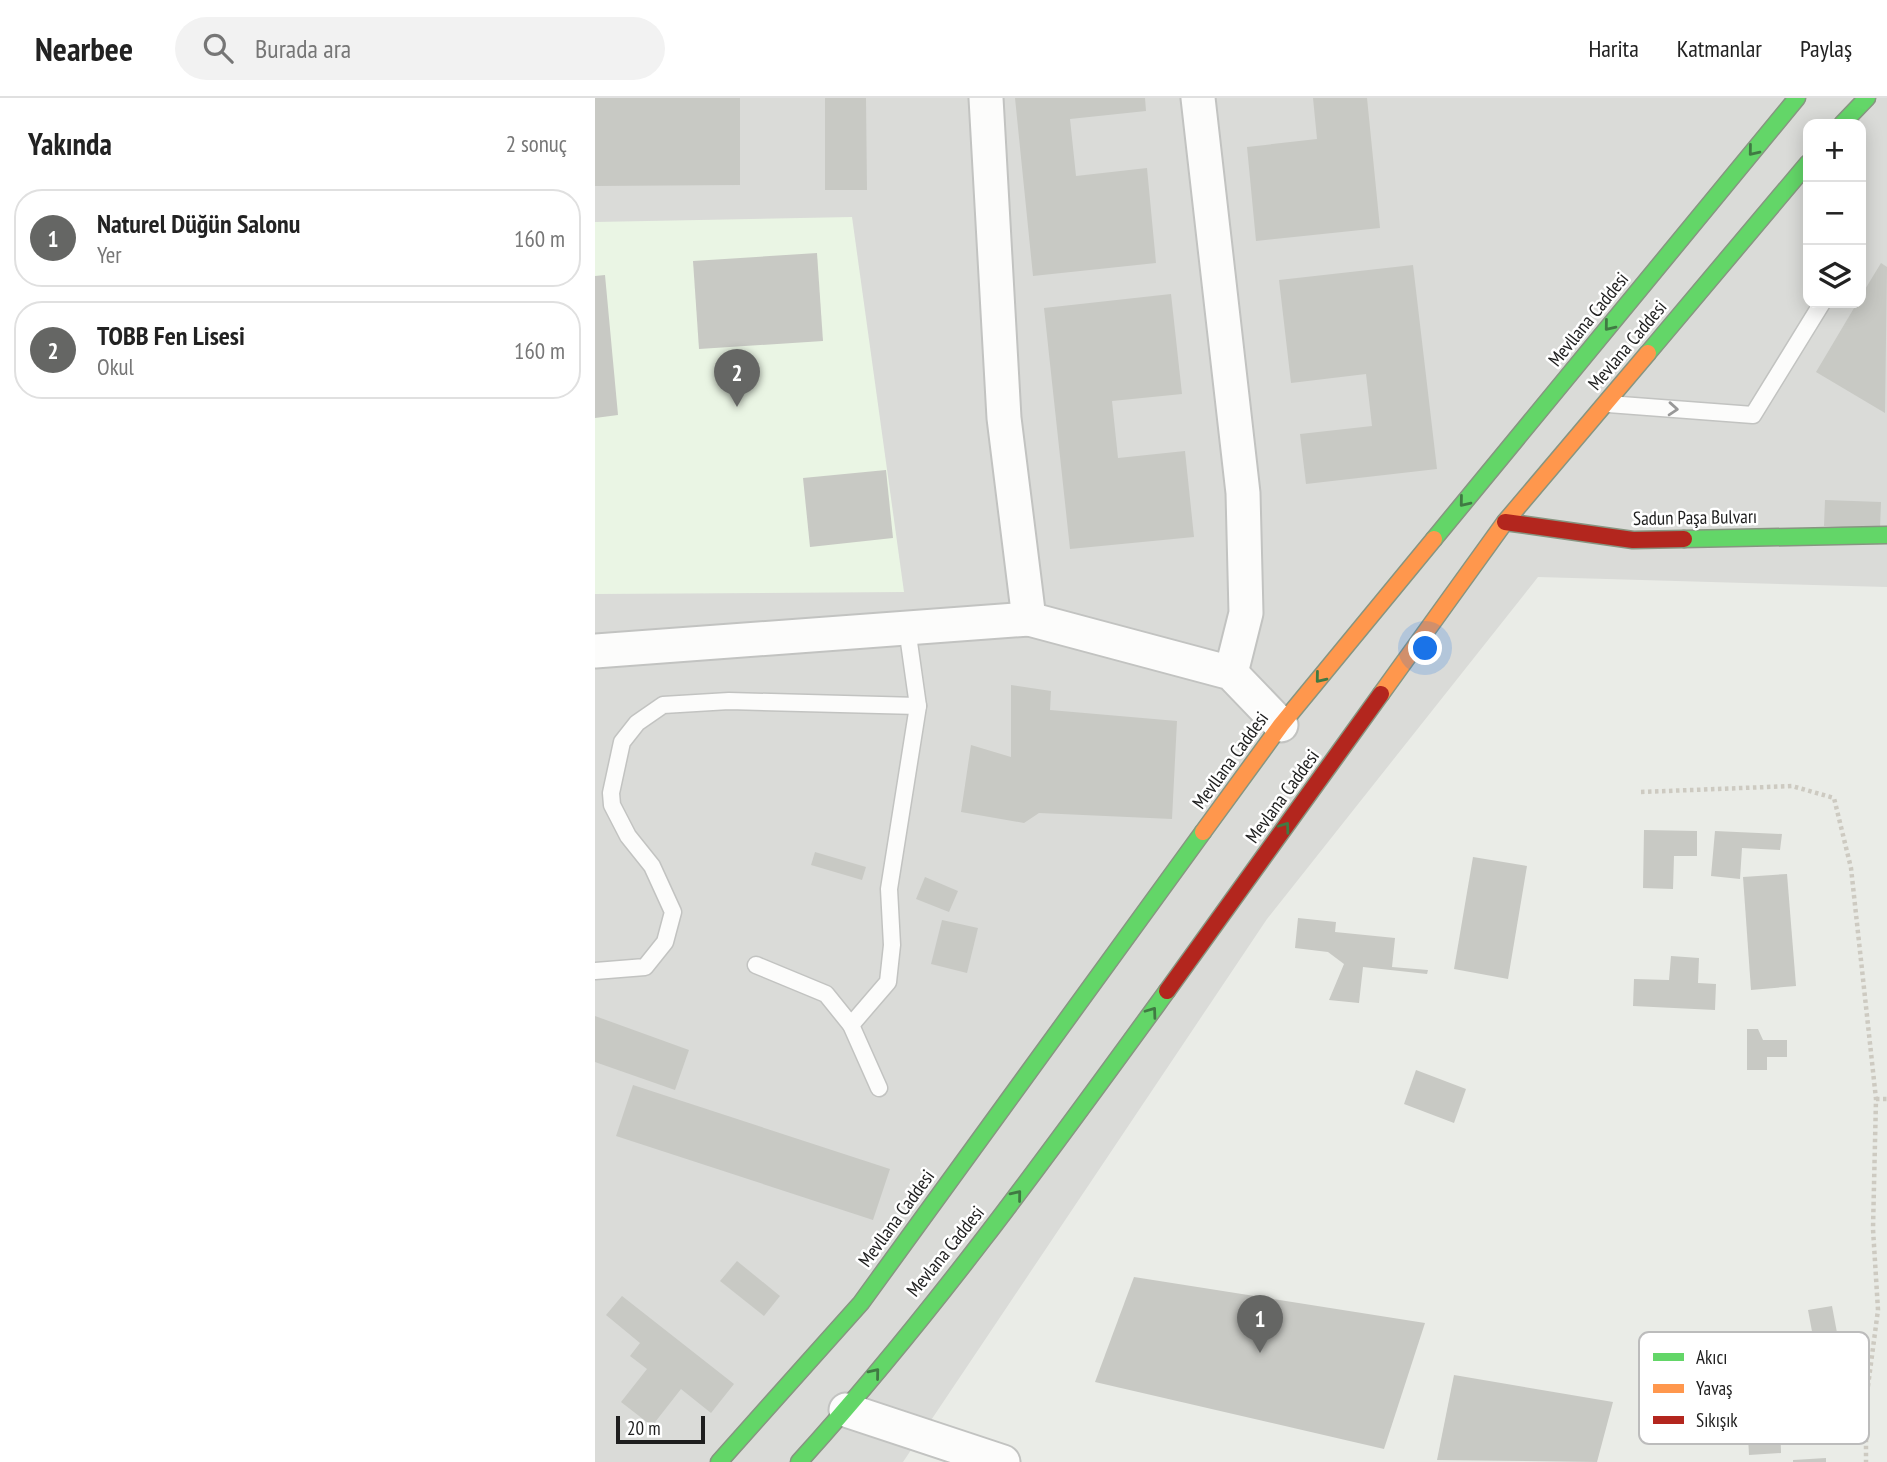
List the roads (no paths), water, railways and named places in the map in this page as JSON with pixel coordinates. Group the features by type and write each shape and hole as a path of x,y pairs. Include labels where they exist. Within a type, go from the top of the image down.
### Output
{"main road":[{"name":"Mevllana Caddesi","path":"719,1462 861,1303 1281,725 1797,98"},
{"path":"1847,119 1867,98"},
{"name":"Mevlana Caddesi","path":"799,1462 846,1410 1037,1170 1505,522 1803,169"},
{"name":"Sadun Paşa Bulvarı","path":"1505,522 1633,540 1887,535"}],"street":[{"path":"986,98 1004,418 1029,619"},
{"path":"1198,98 1243,493 1246,613 1231,673"},
{"path":"595,651 1029,619 1231,673 1281,725"},
{"path":"846,1410 1003,1462"}],"lane":[{"path":"1605,404 1753,415 1819,308"},
{"path":"851,1025 888,982 891,945 889,889 918,706 907,628"},
{"path":"595,971 645,967 664,942 673,912 652,866 628,836 612,805 611,793 621,742 637,723 663,705 729,701 918,706"},
{"path":"756,965 826,995 851,1025 879,1088"}],"place":[{"name":"TOBB Fen Lisesi","path":"737,407"},
{"name":"Naturel Düğün Salonu","path":"1260,1353"}]}
